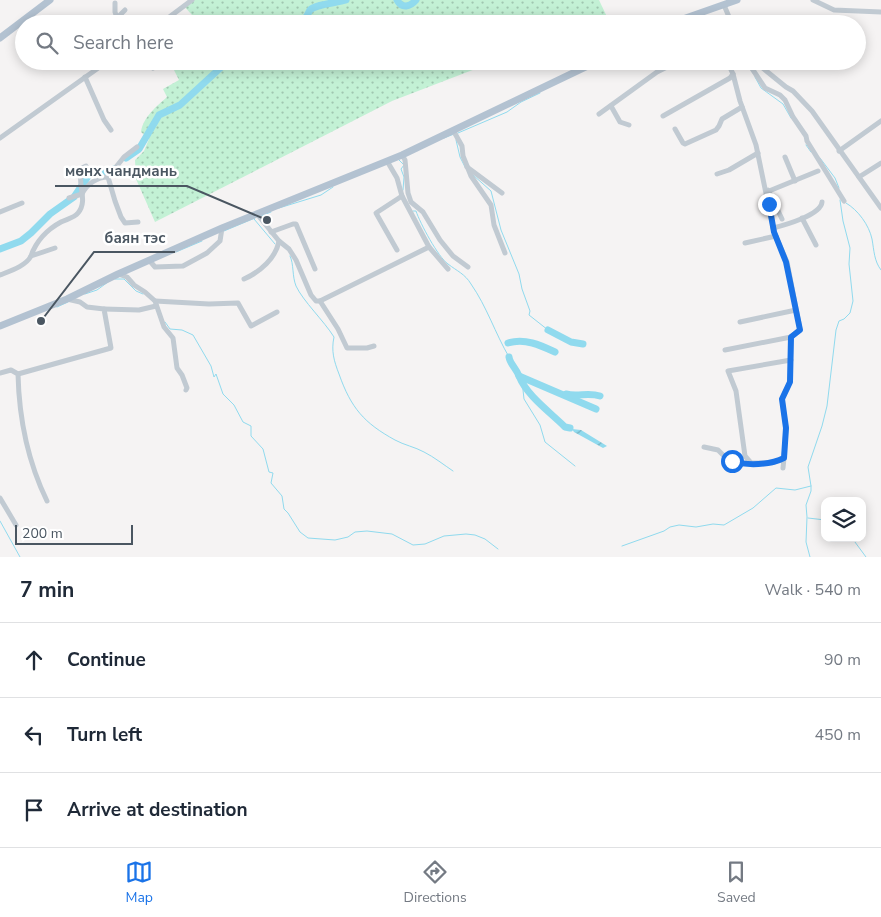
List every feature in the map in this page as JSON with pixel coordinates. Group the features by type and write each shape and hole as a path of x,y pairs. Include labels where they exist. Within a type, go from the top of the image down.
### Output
{"main road":[{"path":"30,15 50,0"},
{"path":"695,15 737,0"},
{"path":"0,38 15,27"},
{"path":"0,326 67,299 222,228 402,155 579,70"}],"street":[{"path":"172,15 192,0"},
{"path":"813,0 834,10 881,12"},
{"path":"115,4 117,15"},
{"path":"724,5 728,15"},
{"path":"122,15 125,10"},
{"path":"0,138 95,70"},
{"path":"599,114 661,70"},
{"path":"725,350 791,337 800,330 786,262 773,228 758,153 731,70"},
{"path":"753,70 765,88 780,95 785,100 807,141 844,201"},
{"path":"765,70 793,91 812,111 880,203"},
{"path":"663,116 730,78 733,74"},
{"path":"85,77 110,130"},
{"path":"611,106 620,122 629,125"},
{"path":"675,129 685,144 716,130 722,119 742,107"},
{"path":"840,151 881,121"},
{"path":"453,130 462,146 467,167 474,182 491,204 494,224 505,253"},
{"path":"108,177 124,157 137,147"},
{"path":"717,174 729,170 758,153"},
{"path":"402,155 405,160 408,193 411,202 423,212 440,240 453,256 468,267"},
{"path":"785,157 795,181"},
{"path":"387,161 397,178 402,196 429,247 448,269"},
{"path":"859,177 881,163"},
{"path":"0,275 23,265 30,259 42,237 61,222 78,214 84,198 81,190 80,174 82,168 86,166"},
{"path":"467,167 502,193"},
{"path":"769,192 818,171"},
{"path":"69,198 100,177 108,177"},
{"path":"108,177 121,217 125,223 138,222"},
{"path":"763,178 782,219"},
{"path":"397,250 376,213 402,196"},
{"path":"0,212 22,202"},
{"path":"773,228 818,210 822,206 822,202"},
{"path":"257,214 279,241 289,249 296,260 313,299 320,301 338,329 346,348 374,346"},
{"path":"802,218 816,246"},
{"path":"271,232 296,224 315,269"},
{"path":"149,260 155,267 183,266 207,253 220,241 222,228"},
{"path":"745,243 776,236"},
{"path":"244,279 258,273 278,248 279,241"},
{"path":"320,301 429,247"},
{"path":"31,256 56,248"},
{"path":"118,274 127,277 134,285 145,292 155,304 164,327 173,338 177,368 182,375 186,390"},
{"path":"67,299 80,302 86,307 139,310 155,304 238,303 251,326 277,312"},
{"path":"0,374 11,370 18,374 111,348 104,309"},
{"path":"740,322 796,310"},
{"path":"783,468 786,428 782,399 790,382 791,337"},
{"path":"751,463 745,456 736,391 728,371 791,360"},
{"path":"18,374 19,394 28,448 37,481 46,500"},
{"path":"704,447 718,450 732,461 772,463 784,458"},
{"path":"0,498 16,525"}],"green space":[{"path":"191,0 599,0 606,15 192,15 183,5"},
{"path":"174,70 473,70 392,101 155,222 136,179 135,160 144,151 149,139 141,132 144,121 167,97 163,89 179,80"}],"water":[{"path":"572,429 581,430 607,446 603,448 574,432"}],"waterway":[{"path":"307,15 313,8 346,0"},
{"path":"397,0 404,6 416,0"},
{"path":"126,158 139,149 159,115 180,105 218,70"},
{"path":"755,77 761,88 783,104 791,118"},
{"path":"458,133 507,112 521,102 540,93"},
{"path":"444,138 454,134"},
{"path":"456,140 460,157 465,167"},
{"path":"806,145 811,152"},
{"path":"820,158 835,178 839,188"},
{"path":"399,160 404,165 401,169 404,177 403,190"},
{"path":"0,249 21,241 31,233 50,214 74,197 89,175 94,172 110,174 114,169"},
{"path":"473,175 491,191 501,230 519,274 530,311 529,315 548,330"},
{"path":"279,208 321,195 333,187"},
{"path":"810,557 806,542 806,505 811,491 808,467 827,406 836,330 839,321 850,313 853,301 849,264 850,248 840,200"},
{"path":"846,203 866,223 881,270"},
{"path":"413,211 416,211 439,254 471,284 509,357"},
{"path":"261,216 271,212"},
{"path":"224,231 255,218"},
{"path":"254,219 275,244"},
{"path":"176,252 202,241"},
{"path":"290,256 296,286 303,298 334,337 333,351 337,369 348,396 360,413 384,434 428,454 453,471"},
{"path":"115,279 124,279 136,291 143,294"},
{"path":"85,294 97,290 108,282"},
{"path":"57,307 68,302"},
{"path":"165,322 170,329 182,330 193,335 211,366 214,377 216,374 223,394 234,405 243,422 251,426 251,436 263,449 269,472 273,473 271,483 282,496 284,509 300,532 308,538 335,540 348,537 355,532 367,531 392,534 413,545 425,544 444,536 466,534 485,539 498,549"},
{"path":"548,330 571,342 583,344"},
{"path":"508,343 526,342 555,352"},
{"path":"509,357 519,376 596,409"},
{"path":"519,376 527,390 539,403 565,427 570,428"},
{"path":"522,381 524,399 540,425 545,442 575,466"},
{"path":"566,394 600,396"},
{"path":"622,546 679,525 696,527 713,524 724,525 753,508 776,488 795,490 811,486"},
{"path":"808,518 821,520"},
{"path":"0,521 20,557"},
{"path":"855,542 866,557"}],"place":[{"name":"мөнх чандмань","path":"267,220"},
{"name":"баян тэс","path":"41,321"}],"route":[{"path":"732,461 744,464 772,463 784,458 786,428 782,399 790,382 791,337 799,332 800,327 786,262 774,232 769,204"}]}
